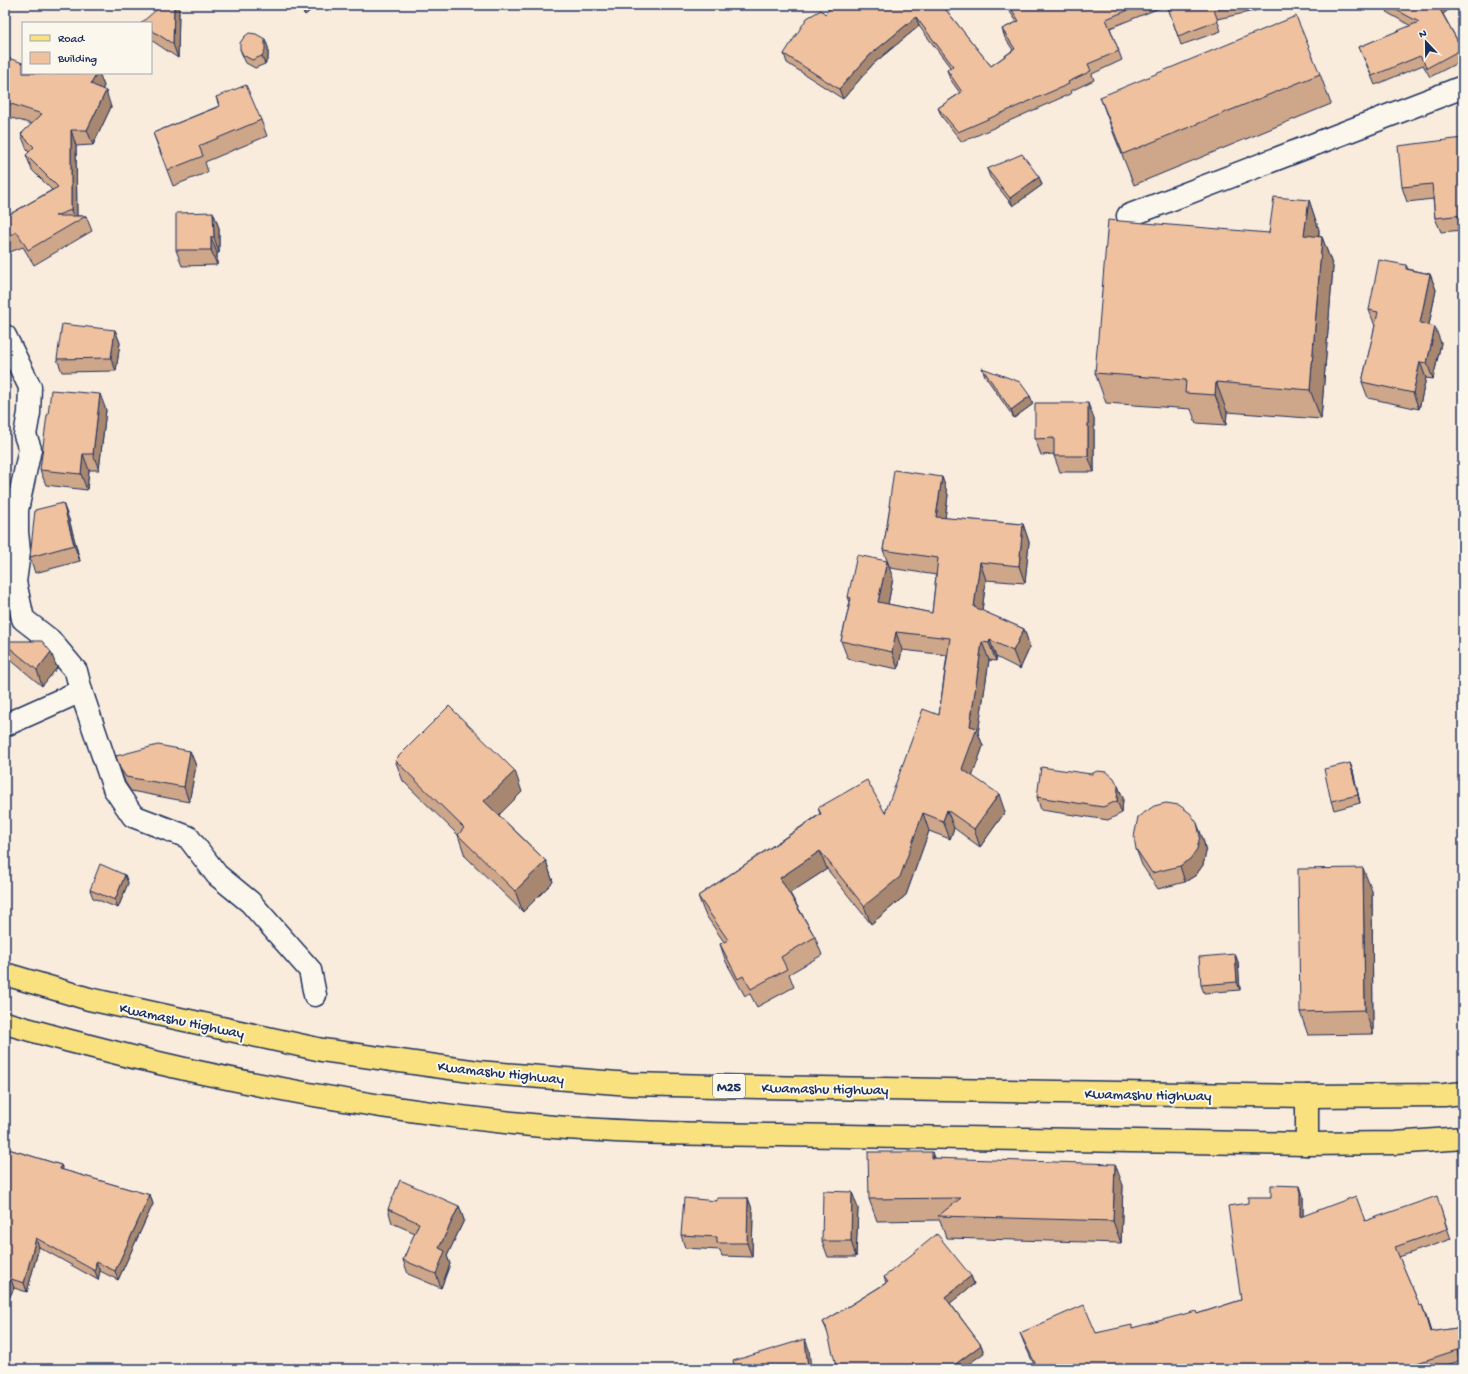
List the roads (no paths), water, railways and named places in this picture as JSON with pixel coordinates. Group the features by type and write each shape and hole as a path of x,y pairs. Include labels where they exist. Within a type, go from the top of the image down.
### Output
{"main road":[{"name":"Kwamashu Highway","path":"5,974 89,1000 322,1050 478,1072 630,1084 1307,1096 1444,1095 1463,1093"},
{"path":"5,1023 163,1065 260,1085 413,1111 524,1124 662,1133 1307,1144 1395,1143 1463,1138"},
{"path":"1307,1096 1307,1144"}],"street":[{"path":"1128,216 1463,87"},
{"path":"5,336 30,387 26,435 30,449 17,510 19,552 15,582 23,619 50,640 76,671 81,691 114,788 133,816 188,837 217,875 250,902 310,970 315,995"},
{"path":"5,725 81,691"}]}
